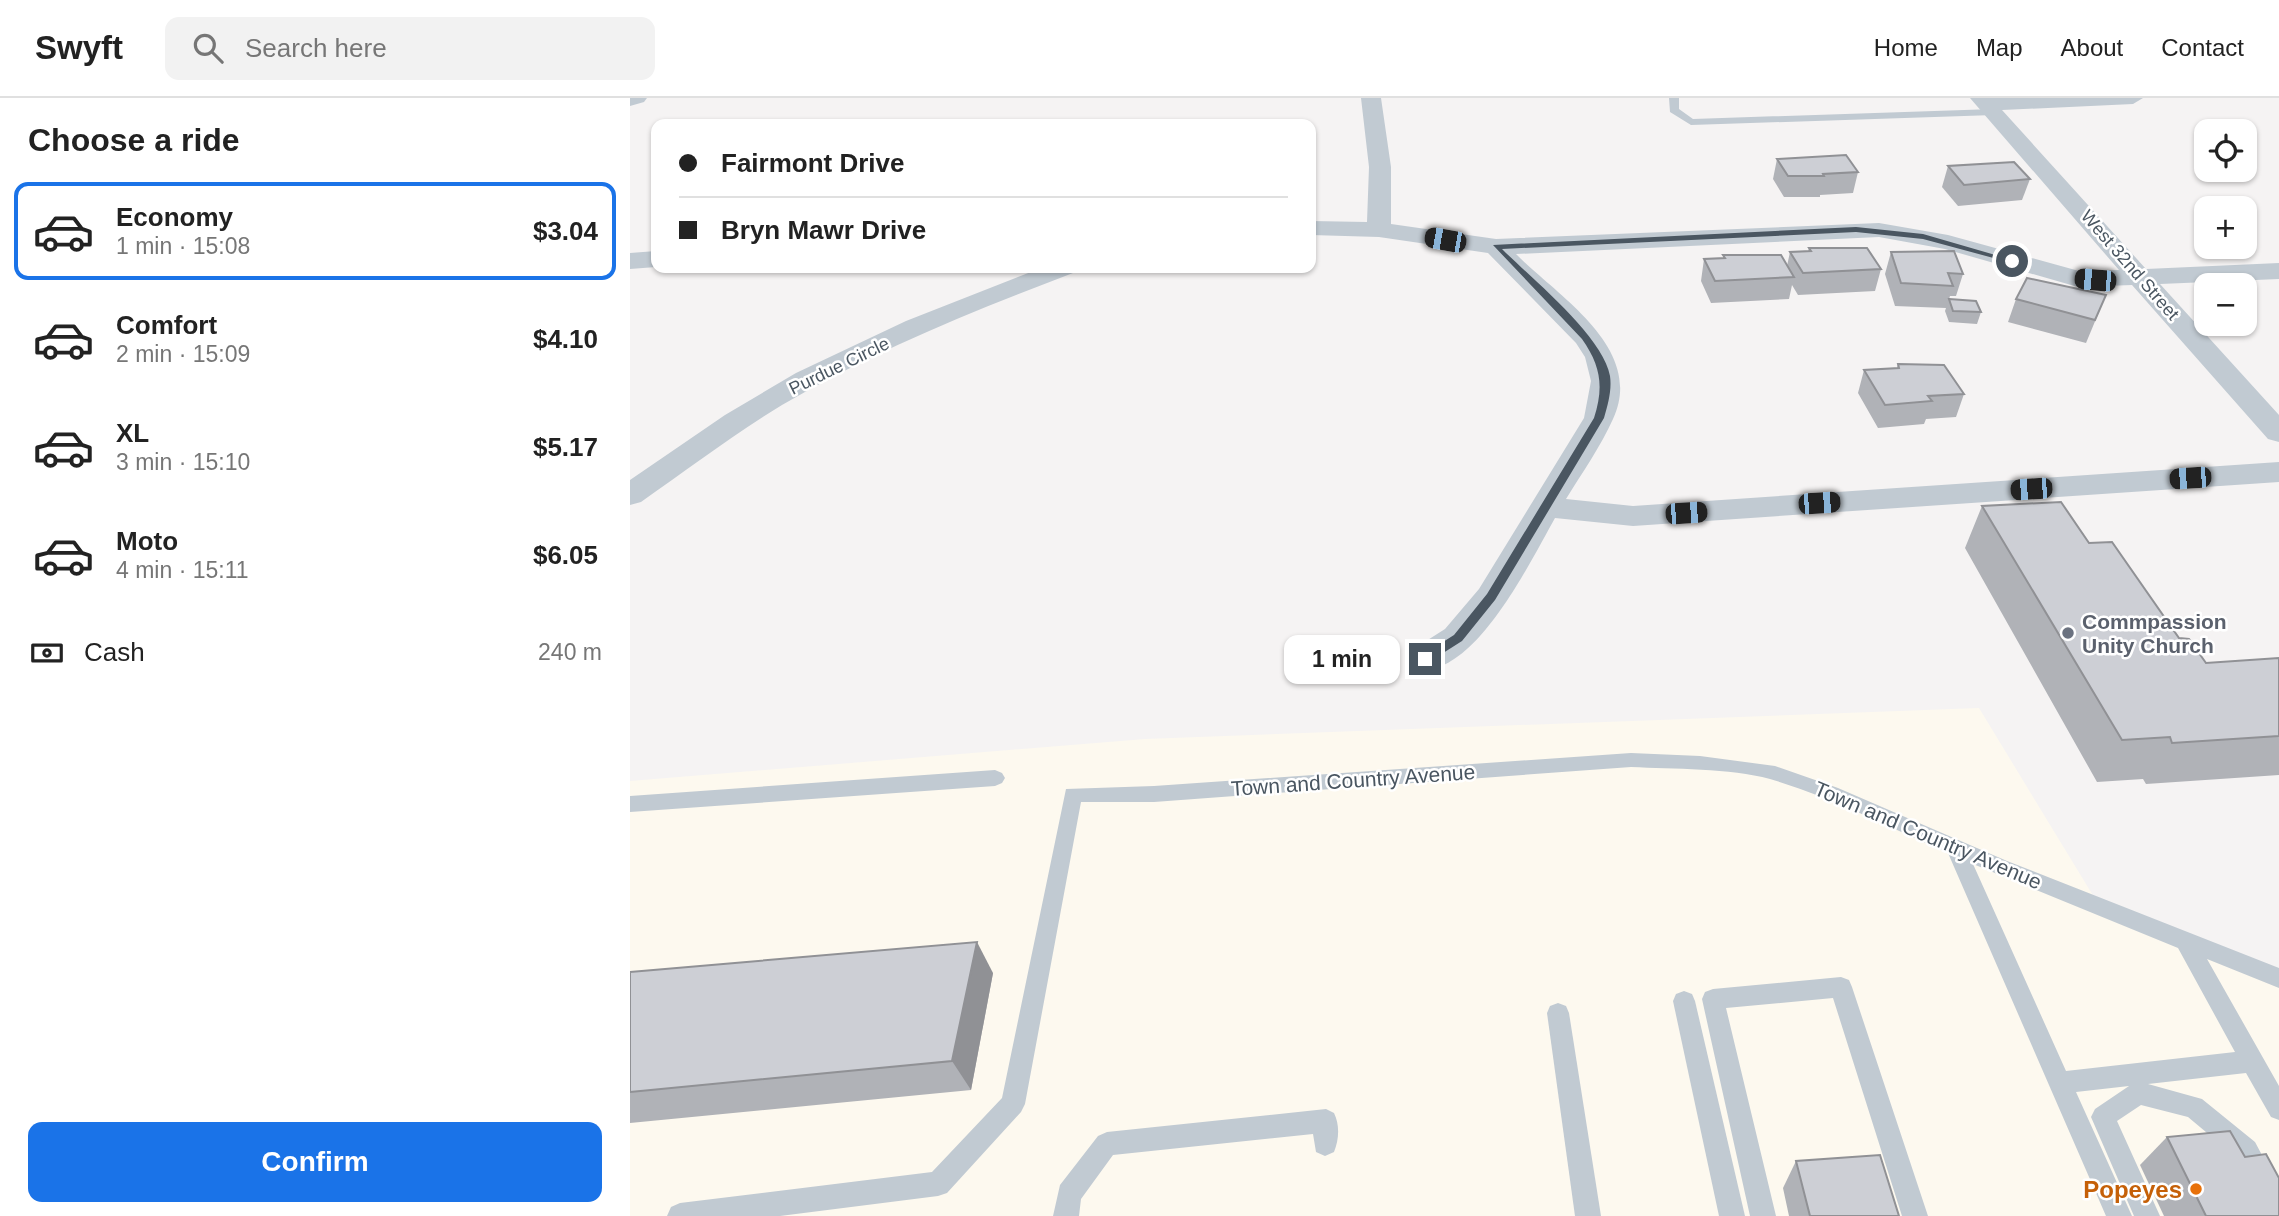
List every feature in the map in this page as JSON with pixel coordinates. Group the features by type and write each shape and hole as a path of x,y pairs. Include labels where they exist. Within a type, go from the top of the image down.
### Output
{"street":[{"path":"630,100 637,98"},
{"path":"1371,98 1380,167 1379,230"},
{"path":"1987,105 2133,98"},
{"name":"West 32nd Street","path":"1987,105 2145,279 2279,433"},
{"path":"1316,228 1379,230 1496,247 1879,230 1948,242 2078,279 2145,279 2279,271"},
{"path":"1425,659 1458,638 1491,597 1599,418 1606,397 1605,375 1598,355 1585,337 1496,247"},
{"path":"630,261 651,259"},
{"name":"Purdue Circle","path":"630,495 720,432 802,383 1004,290 1050,273"},
{"path":"1547,507 1633,516 2279,472"}],"lane":[{"path":"1674,98 1674,110 1691,122 1987,105"},
{"name":"Town and Country Avenue","path":"680,1216 938,1184 1004,1114 1013,1104 1073,794 1154,794 1631,760 1700,763 1768,771 1831,793 1955,847 2279,978"},
{"path":"630,804 995,778"},
{"path":"1955,847 2119,1216"},
{"path":"2186,941 2279,1109"},
{"path":"1763,1216 1713,999 1841,987 1914,1216"},
{"path":"1684,1002 1732,1216"},
{"path":"1558,1013 1588,1216"},
{"path":"2060,1083 2252,1060"},
{"path":"2147,1216 2103,1117 2139,1093 2194,1107 2246,1150 2279,1212"},
{"path":"1066,1216 1069,1194 1107,1144 1326,1121 1325,1144"}],"shaded area":[{"path":"1979,708 2100,907 2279,976 2279,1216 630,1216 630,781 1145,739"}],"building":[{"path":"1846,155 1858,172 1788,176 1777,159"},
{"path":"2014,162 2030,179 1964,185 1948,166"},
{"path":"1809,248 1867,248 1881,269 1803,273 1790,252 1811,251"},
{"path":"1954,251 1963,274 1948,273 1953,286 1901,283 1891,252"},
{"path":"1723,255 1781,255 1794,277 1715,281 1704,259 1725,258"},
{"path":"2027,278 2106,295 2095,320 2016,299"},
{"path":"1949,299 1976,301 1981,312 1953,311"},
{"path":"1898,364 1944,365 1964,394 1928,396 1932,401 1885,405 1864,370 1899,368"},
{"path":"2061,502 2089,543 2112,542 2179,638 2189,639 2206,663 2279,658 2279,736 2172,743 2170,737 2122,740 1982,506"},
{"path":"977,942 952,1061 630,1092 630,972"},
{"path":"2230,1131 2245,1157 2266,1154 2279,1178 2279,1216 2206,1216 2167,1137"},
{"path":"1880,1155 1899,1216 1810,1216 1796,1161"}],"place":[{"name":"Commpassion Unity Church","path":"2068,633"},
{"name":"Popeyes","path":"2196,1189"}],"route":[{"path":"1425,659 1458,638 1491,597 1599,418 1606,397 1605,375 1598,355 1585,337 1496,247 1879,230 1948,242 2012,261"}]}
